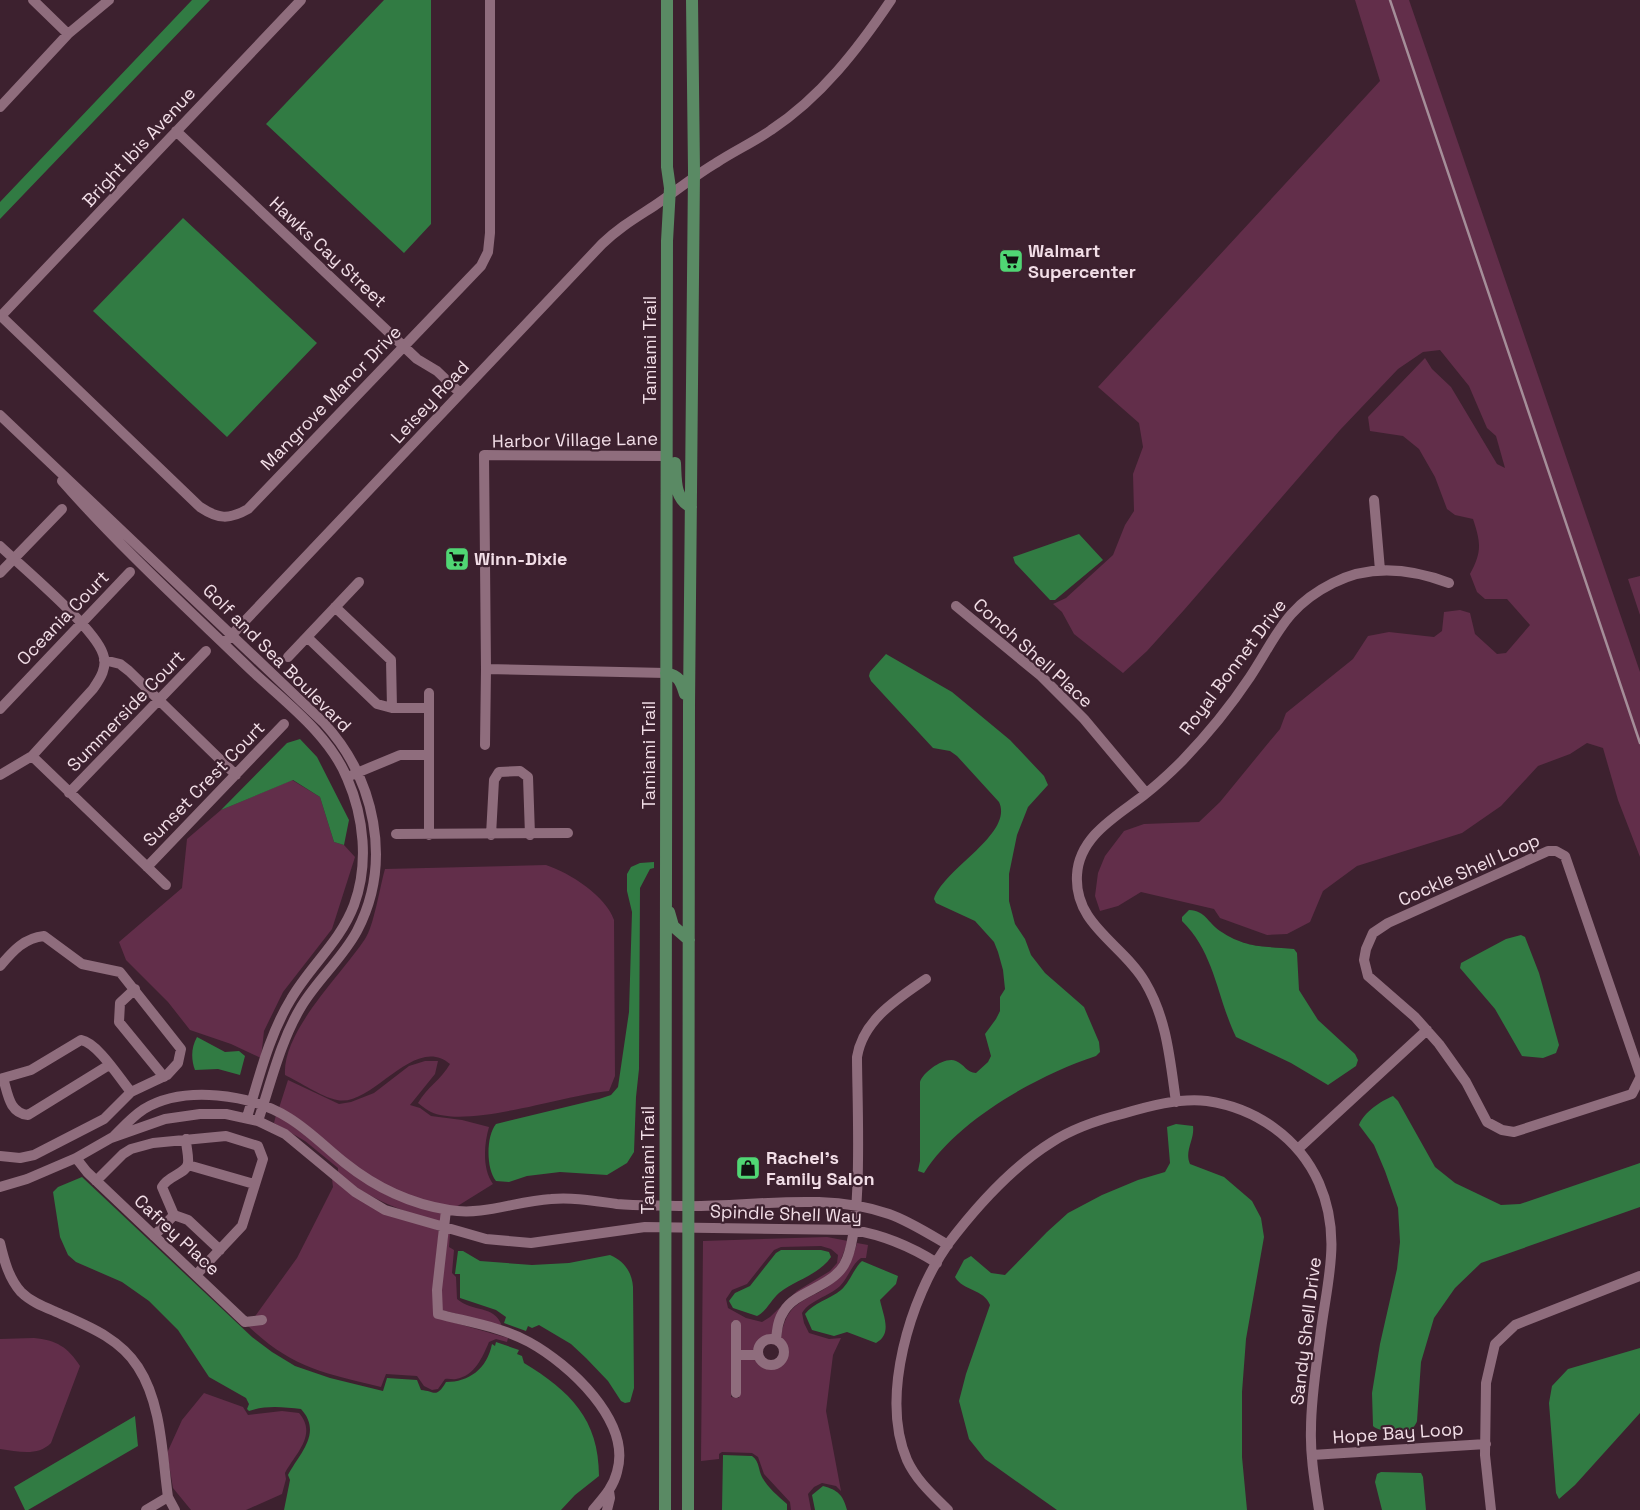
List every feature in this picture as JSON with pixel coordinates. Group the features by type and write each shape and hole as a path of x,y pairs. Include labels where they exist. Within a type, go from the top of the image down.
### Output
{"main road":[{"name":"Tamiami Trail","path":"665,1510 667,241 670,195 667,167 667,0"},
{"path":"688,1510 689,706 694,178 692,0"},
{"path":"667,416 676,430 676,487 680,499 691,507"},
{"path":"666,673 676,675 681,680 689,706"},
{"path":"666,902 673,926 689,940"}],"street":[{"path":"33,0 68,34"},
{"path":"0,107 68,34 109,0"},
{"name":"Bright Ibis Avenue","path":"0,317 301,0"},
{"name":"Mangrove Manor Drive","path":"0,317 200,507 213,516 226,518 238,515 248,509 481,266 488,252 490,0"},
{"name":"Leisey Road","path":"224,643 616,230 694,178 772,130 804,105 832,78 862,43 891,0"},
{"name":"Hawks Cay Street","path":"176,131 417,359 437,371 460,393"},
{"name":"Golf and Sea Boulevard","path":"0,416 324,723 339,739 358,772 371,807 375,856 372,884 365,913 345,950 311,992 290,1027 258,1121"},
{"name":"Golf and Sea Boulevard","path":"41,455 108,532 322,739 347,777 358,808 363,851 354,905 334,944 301,984 280,1020 247,1117"},
{"name":"Harbor Village Lane","path":"486,669 484,455 667,456"},
{"path":"1374,500 1380,570"},
{"path":"0,573 62,510"},
{"path":"0,546 97,642 104,660 102,677 93,689 32,756 0,775"},
{"name":"Royal Bonnet Drive","path":"1176,1102 1166,1036 1150,991 1137,970 1099,932 1086,916 1081,903 1078,889 1079,863 1092,838 1104,824 1146,794 1181,762 1215,724 1250,677 1287,616 1303,602 1334,582 1380,570 1410,571 1449,583"},
{"name":"Oceania Court","path":"0,709 130,572"},
{"path":"288,657 359,582"},
{"path":"336,606 391,660 392,708"},
{"name":"Conch Shell Place","path":"956,606 996,637 1047,682 1084,719 1146,794"},
{"path":"307,637 377,704 392,708 428,708"},
{"name":"Summerside Court","path":"69,793 206,651"},
{"path":"104,660 120,664 236,775"},
{"path":"486,745 486,669 666,673"},
{"path":"428,693 428,834"},
{"name":"Sunset Crest Court","path":"147,867 284,724"},
{"path":"347,777 400,755 428,755"},
{"path":"32,756 166,885"},
{"path":"492,835 494,780 499,772 520,771 528,777 530,786 530,834"},
{"path":"396,834 492,835 568,833"},
{"name":"Cockle Shell Loop","path":"1640,1074 1570,866 1565,856 1556,851 1548,851 1388,923 1373,933 1366,948 1364,960 1368,976 1397,1000 1427,1030 1460,1073 1487,1122 1502,1130 1514,1132 1534,1128 1632,1094 1640,1078"},
{"path":"0,966 20,945 32,937 44,936 82,964 120,972 180,1049 178,1063 164,1077 132,1092 104,1119 34,1155 20,1158 0,1156"},
{"path":"776,1340 778,1325 789,1304 830,1280 844,1264 853,1241 856,1206 857,1058 859,1042 866,1029 899,997 926,979"},
{"path":"135,989 120,1003 119,1022 164,1077"},
{"path":"1299,1148 1427,1030"},
{"path":"109,1065 28,1115 22,1115 12,1108 2,1079 31,1070 82,1040 88,1041 95,1048 132,1092"},
{"name":"Spindle Shell Way","path":"111,1138 144,1109 167,1100 201,1095 252,1101 287,1116 307,1130 344,1163 392,1194 446,1210 466,1213 502,1209 549,1199 666,1206 805,1202 856,1206 889,1214 948,1245"},
{"name":"Sandy Shell Drive","path":"948,1510 918,1478 907,1460 898,1432 896,1380 914,1316 937,1263 948,1245 972,1214 1014,1171 1052,1142 1099,1120 1147,1106 1176,1102 1206,1101 1247,1112 1280,1131 1299,1148 1319,1184 1328,1213 1332,1242 1331,1272 1320,1334 1311,1430 1319,1510"},
{"name":"Spindle Shell Way","path":"111,1138 174,1118 200,1114 247,1117 294,1141 355,1192 385,1210 486,1239 531,1243 566,1240 627,1229 666,1227 853,1230 877,1234 911,1247 937,1263"},
{"path":"96,1181 123,1154 131,1149 152,1143 226,1136 258,1146 263,1159 242,1226 196,1275"},
{"path":"0,1187 27,1179 76,1158 111,1138"},
{"path":"186,1139 188,1165 186,1169 170,1177 162,1187 174,1215 188,1220 220,1250"},
{"name":"Cafrey Place","path":"76,1158 96,1181 246,1322 262,1320"},
{"path":"188,1165 254,1184"},
{"path":"446,1210 437,1290 438,1314 528,1341 556,1359 580,1379 609,1419 618,1441 620,1454 607,1510"},
{"path":"154,1236 174,1215"},
{"path":"0,1243 2,1259 12,1280 29,1299 104,1334 119,1345 139,1368 154,1404 168,1497 175,1510"},
{"name":"Hope Bay Loop","path":"1491,1510 1486,1444 1486,1383 1495,1344 1522,1321 1640,1276"},
{"path":"736,1325 736,1394"},
{"path":"736,1355 758,1355 766,1364 778,1362 783,1356 783,1349 776,1340 768,1339 761,1343 758,1355"},
{"name":"Hope Bay Loop","path":"1312,1455 1486,1444"},
{"path":"593,1510 610,1491"},
{"path":"146,1510 168,1497"}],"shaded area":[{"path":"192,0 210,0 0,219 0,202"},
{"path":"384,0 431,0 431,224 404,253 266,124"},
{"path":"1355,0 1409,0 1640,672 1640,857 1618,800 1603,748 1587,743 1570,754 1538,766 1501,806 1462,833 1357,866 1323,891 1310,922 1287,934 1267,935 1220,918 1214,909 1141,892 1118,906 1100,911 1095,896 1098,873 1105,856 1124,831 1144,824 1199,822 1220,802 1280,729 1286,713 1353,659 1368,636 1389,632 1434,637 1442,631 1444,612 1460,610 1470,613 1475,634 1497,654 1506,653 1530,625 1507,599 1485,599 1477,592 1470,574 1477,560 1479,547 1478,535 1473,519 1455,515 1447,509 1435,477 1419,449 1403,436 1370,431 1368,417 1425,358 1432,369 1451,387 1497,464 1505,468 1496,436 1487,428 1469,386 1440,350 1423,352 1398,369 1340,430 1147,651 1123,673 1074,634 1062,612 1053,604 1066,598 1113,555 1125,525 1134,511 1133,474 1143,447 1139,423 1098,387 1380,81"},
{"path":"183,218 317,343 227,437 93,311"},
{"path":"1079,534 1103,560 1055,600 1050,600 1015,563 1013,557"},
{"path":"1640,576 1640,615 1628,579"},
{"path":"886,654 952,692 1010,740 1044,776 1048,785 1028,807 1017,835 1009,874 1009,901 1015,924 1025,939 1031,955 1045,973 1084,1007 1099,1042 1100,1052 1096,1056 1073,1064 1025,1087 1001,1102 957,1135 938,1154 924,1173 918,1171 920,1161 920,1082 925,1074 935,1066 946,1061 956,1061 973,1073 976,1073 988,1062 991,1056 985,1034 1000,1011 1000,997 1005,989 1003,970 994,942 975,921 936,903 934,899 950,876 987,839 996,826 1001,814 999,802 957,756 950,751 933,748 871,681 870,672"},
{"path":"300,739 317,757 349,820 344,845 334,842 320,797 293,780 221,810 287,743"},
{"path":"292,780 320,797 334,842 344,845 355,857 332,929 283,992 264,1031 261,1058 231,1044 190,1030 168,1002 126,960 119,942 182,888 187,839 221,810"},
{"path":"654,862 654,868 650,869 640,888 639,1069 634,1152 627,1163 607,1175 560,1172 527,1176 509,1182 496,1181 490,1169 489,1144 490,1136 496,1124 599,1099 611,1095 618,1087 629,1012 632,912 627,891 627,874 631,867 640,863"},
{"path":"546,865 586,886 603,902 614,920 615,1076 609,1091 492,1114 447,1116 431,1112 418,1103 450,1064 436,1057 422,1058 408,1064 364,1093 350,1099 337,1100 317,1093 285,1075 287,1058 293,1040 303,1022 368,933 385,869"},
{"path":"1189,910 1199,912 1220,931 1247,944 1294,949 1297,953 1299,990 1318,1020 1355,1054 1358,1060 1356,1066 1328,1085 1291,1063 1236,1037 1209,961 1202,947 1182,921 1182,917"},
{"path":"1521,935 1525,937 1539,973 1559,1045 1556,1053 1543,1058 1522,1056 1495,1009 1460,968 1461,963 1506,939"},
{"path":"197,1037 225,1052 239,1051 245,1056 240,1075 218,1069 195,1070 192,1054"},
{"path":"425,1061 438,1061 435,1074 410,1105 420,1108 431,1116 462,1120 489,1127 485,1156 489,1178 493,1184 456,1207 426,1201 383,1184 345,1158 306,1124 279,1108 288,1080 339,1104 351,1102 374,1093 409,1066"},
{"path":"1393,1096 1398,1101 1435,1167 1455,1183 1501,1205 1520,1204 1640,1163 1640,1207 1481,1263 1455,1288 1434,1318 1421,1362 1417,1422 1409,1430 1386,1431 1373,1426 1372,1393 1380,1344 1397,1269 1400,1242 1398,1208 1374,1145 1359,1125 1361,1120 1373,1108"},
{"path":"276,1115 363,1181 390,1197 442,1213 441,1223 387,1204 363,1192 338,1174 338,1168 305,1141 274,1123"},
{"path":"1176,1124 1193,1126 1193,1136 1188,1154 1190,1164 1224,1177 1252,1201 1261,1218 1264,1237 1246,1339 1242,1392 1242,1457 1247,1510 1057,1510 985,1459 969,1439 959,1401 966,1374 990,1305 983,1296 963,1285 955,1277 964,1260 971,1256 991,1273 1005,1275 1068,1213 1102,1195 1138,1180 1165,1172 1170,1163 1167,1127"},
{"path":"82,1177 252,1337 295,1366 330,1378 383,1391 387,1378 417,1380 421,1390 435,1393 440,1391 446,1382 462,1380 476,1372 490,1353 492,1344 495,1346 496,1342 519,1350 517,1354 522,1356 524,1363 555,1384 579,1409 594,1438 598,1456 599,1476 575,1495 561,1510 284,1510 290,1480 288,1475 303,1451 309,1435 310,1426 307,1418 301,1409 268,1407 249,1411 247,1409 249,1404 246,1398 209,1377 178,1330 149,1301 122,1282 76,1262 68,1255 60,1237 53,1192 58,1187"},
{"path":"332,1179 439,1231 433,1289 434,1314 438,1318 508,1338 507,1342 496,1339 489,1342 473,1370 463,1377 445,1379 438,1389 432,1390 424,1386 417,1376 386,1374 381,1387 309,1367 279,1351 248,1326 297,1258 333,1187"},
{"path":"448,1233 450,1234 449,1247 454,1250 452,1273 456,1277 457,1299 470,1306 494,1314 502,1326 442,1310 441,1291"},
{"path":"827,1237 848,1241 840,1262 835,1269 827,1277 797,1294 772,1335 761,1337 753,1351 740,1351 740,1322 732,1321 731,1397 739,1398 740,1359 755,1359 767,1368 782,1365 788,1351 781,1338 784,1323 790,1313 797,1305 823,1290 842,1274 851,1259 857,1243 868,1245 866,1258 861,1258 858,1261 840,1286 814,1302 802,1313 809,1333 829,1339 841,1338 833,1355 826,1411 841,1491 836,1486 822,1483 814,1487 808,1494 811,1510 791,1510 790,1502 764,1474 758,1457 752,1453 722,1452 719,1454 719,1459 701,1461 703,1241","holes":["821,1246 831,1249 838,1255 837,1263 830,1271 797,1291 770,1317 762,1322 746,1318 728,1308 726,1299 732,1290 747,1284 774,1250 781,1247"]},
{"path":"781,1250 821,1250 829,1252 831,1257 813,1273 785,1288 757,1316 733,1308 729,1301 735,1293 750,1286 776,1253"},
{"path":"458,1251 463,1251 480,1261 532,1265 569,1263 610,1255 619,1260 629,1272 633,1287 634,1388 630,1402 625,1403 621,1401 608,1381 571,1344 539,1325 532,1328 528,1326 526,1331 504,1323 506,1317 496,1310 460,1298 460,1274 455,1274"},
{"path":"862,1261 898,1276 896,1284 880,1300 886,1324 884,1335 876,1343 847,1332 834,1336 812,1330 805,1314 812,1307 841,1290"},
{"path":"34,1338 55,1343 66,1349 80,1366 51,1443 33,1452 0,1449 0,1339"},
{"path":"1640,1348 1640,1413 1575,1485 1559,1499 1556,1493 1549,1403 1552,1386 1568,1369"},
{"path":"204,1393 243,1407 248,1415 282,1411 299,1413 304,1421 306,1437 285,1473 286,1479 282,1494 246,1510 191,1510 173,1488 167,1453 182,1420"},
{"path":"135,1416 138,1446 25,1510 14,1487"},
{"path":"723,1455 752,1456 764,1481 787,1504 787,1510 722,1510"},
{"path":"1381,1472 1421,1473 1426,1510 1382,1510 1375,1482 1377,1474"},
{"path":"823,1486 833,1489 839,1494 844,1500 847,1510 815,1510 812,1495"}],"railway":[{"path":"1390,0 1640,743"}],"place":[{"name":"Walmart Supercenter","path":"1011,261"},
{"name":"Winn-Dixie","path":"457,559"},
{"name":"Rachel's Family Salon","path":"748,1168"}]}
